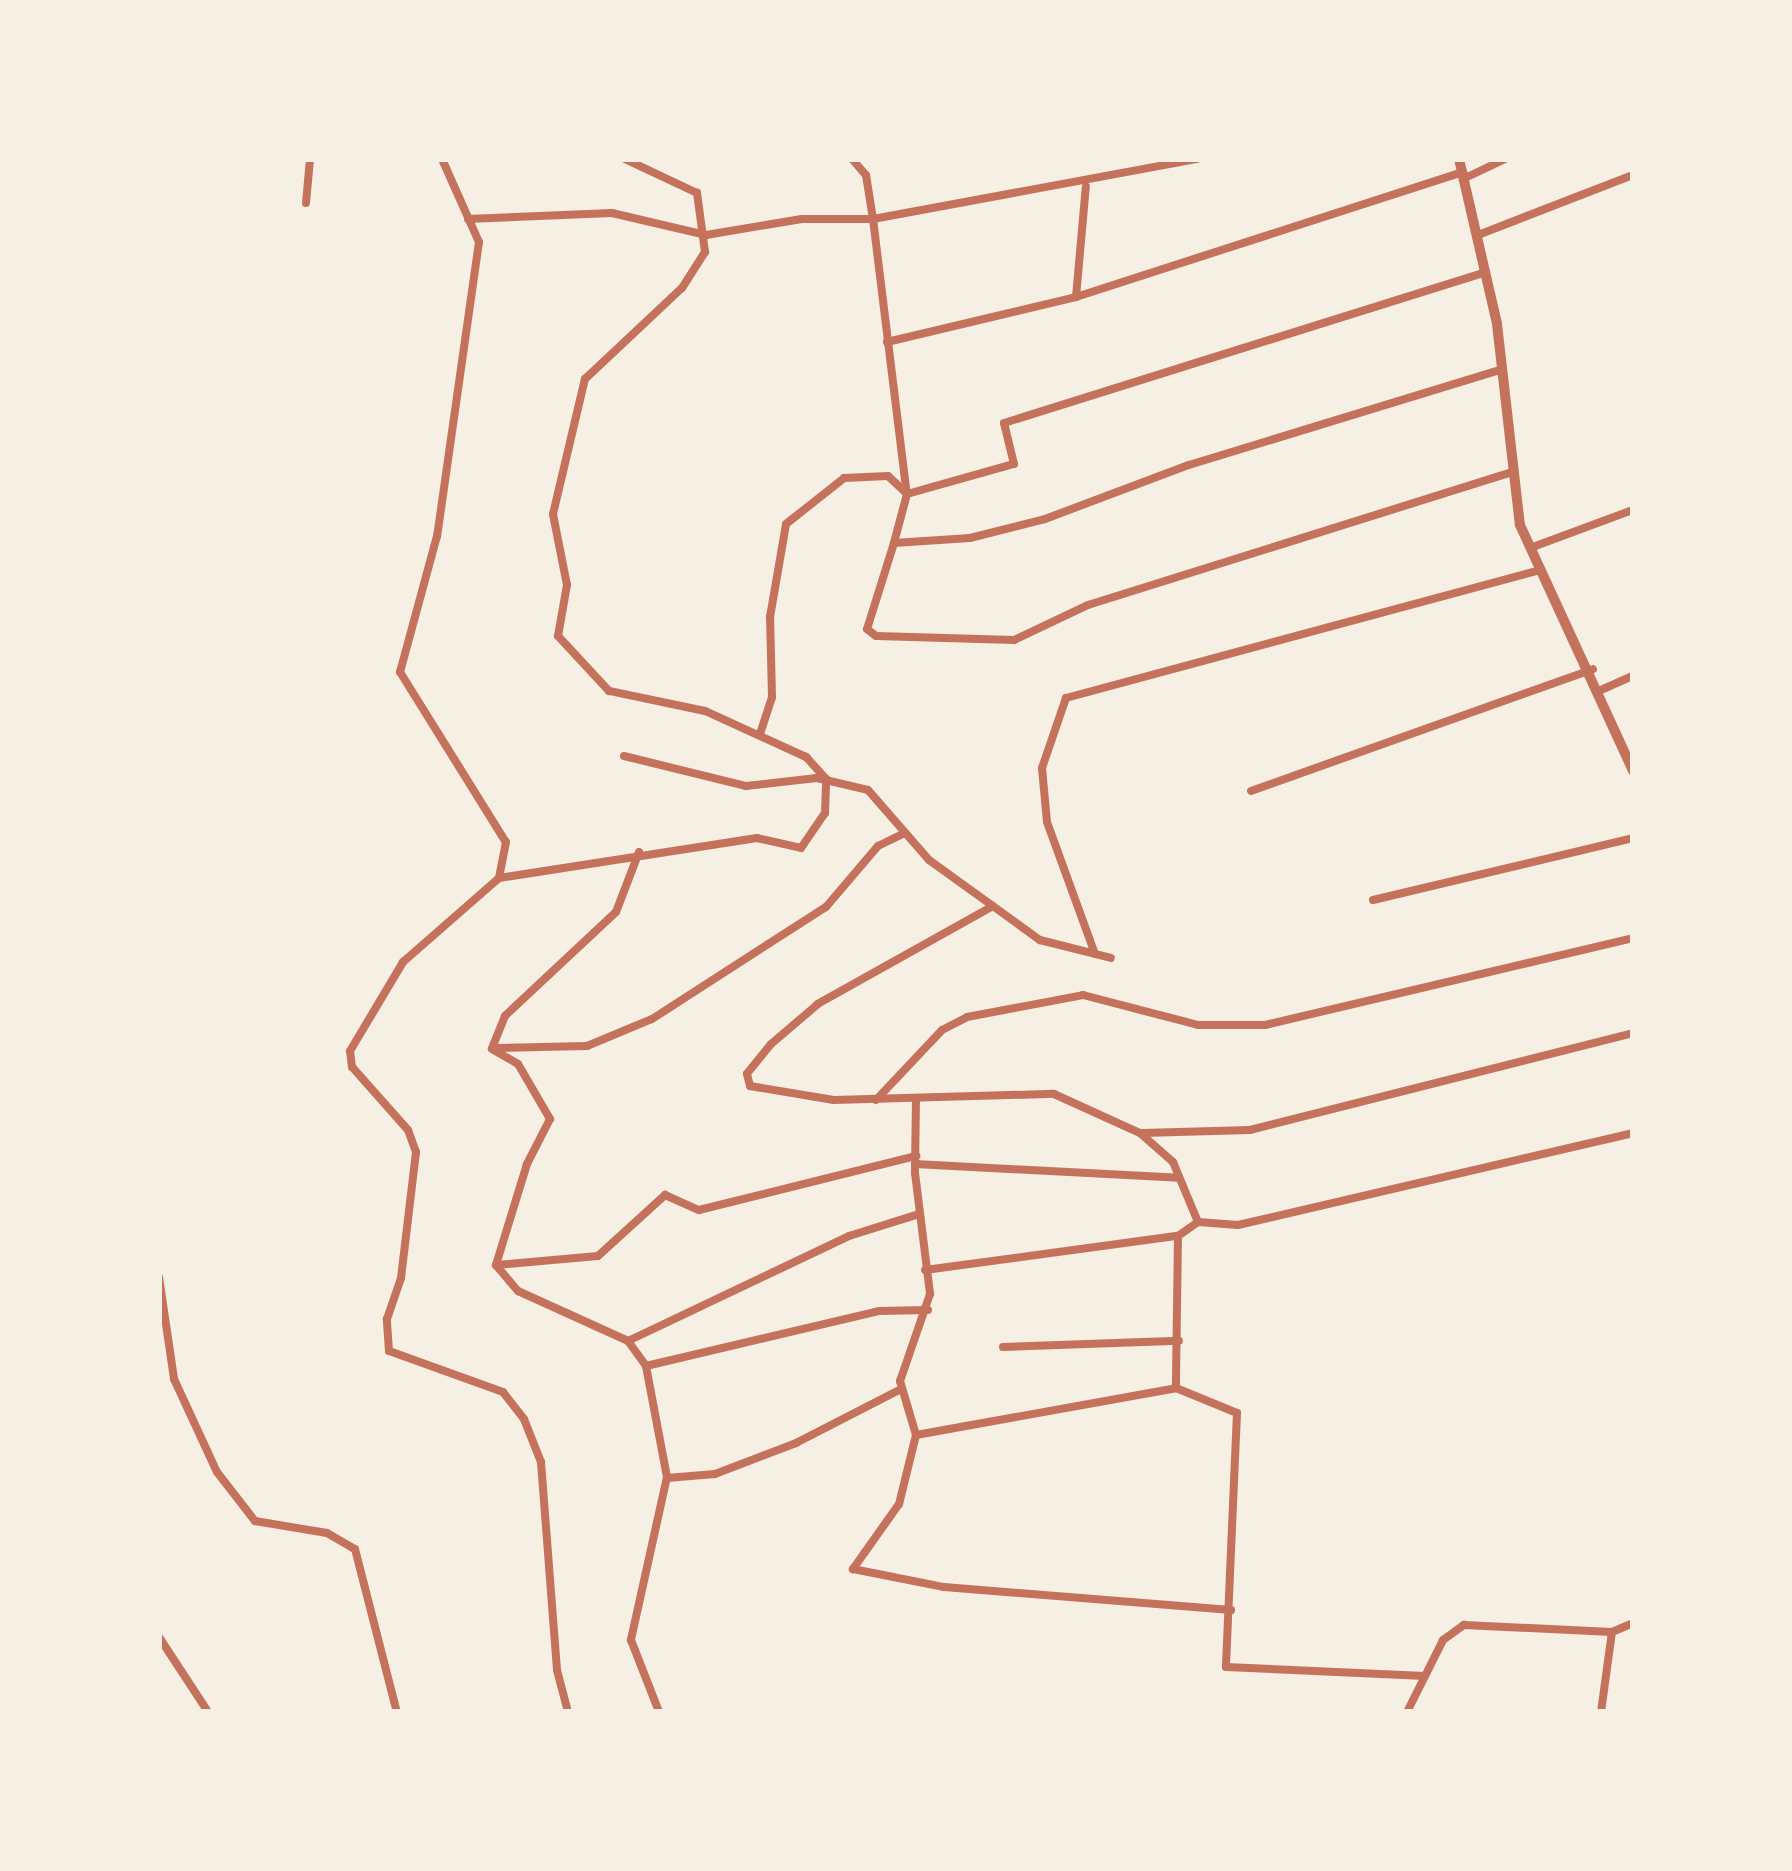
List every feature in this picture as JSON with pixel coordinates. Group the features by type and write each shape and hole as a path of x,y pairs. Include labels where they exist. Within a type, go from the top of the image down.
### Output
{"street":[{"path":"306,203 310,159"},
{"path":"442,159 479,242 470,331 432,564 400,672 506,842 499,878"},
{"path":"568,1712 557,1670 541,1462 524,1419 503,1392 389,1352 416,1152 408,1130 352,1066 350,1052 404,962 499,878 639,852 757,838 801,848 825,813 826,779 806,758 705,711 609,691 558,636 567,585 554,514 585,379 682,288 706,235 698,193 625,159"},
{"path":"852,159 866,175 907,494 867,629 876,636 1014,640 1088,604 1514,472"},
{"path":"468,219 612,213 706,235 802,219 873,219 1086,185 1198,159"},
{"path":"886,342 1076,297 1505,159"},
{"path":"1462,170 1503,369 1528,548 1593,669 1633,771"},
{"path":"1478,235 1633,175"},
{"path":"1076,297 1086,185"},
{"path":"907,494 1014,464 1004,423 1486,272"},
{"path":"894,543 970,538 1045,519 1189,465 1503,369"},
{"path":"760,734 772,698 770,616 786,524 844,478 888,476 907,494"},
{"path":"1528,548 1633,510"},
{"path":"1096,954 1047,822 1042,768 1066,698 1537,571"},
{"path":"1251,791 1593,669"},
{"path":"1601,690 1633,676"},
{"path":"624,756 746,786 826,779 878,797 904,833 1040,940 1111,958"},
{"path":"493,1048 587,1046 652,1018 826,907 878,846 904,833"},
{"path":"1372,900 1633,838"},
{"path":"493,1048 505,1016 616,912 639,852"},
{"path":"993,906 864,972 771,1044 747,1074 750,1086 876,1100 1054,1094 1140,1133 1181,1178 1198,1222"},
{"path":"876,1100 942,1030 967,1017 1083,994 1198,1025 1265,1025 1633,938"},
{"path":"1140,1133 1250,1130 1633,1034"},
{"path":"493,1048 518,1064 550,1119 527,1164 496,1265"},
{"path":"916,1098 928,1310 900,1389 916,1435 899,1504 854,1569 944,1587 1232,1610"},
{"path":"925,1270 1178,1237 1198,1222 1238,1225 1367,1200 1633,1133"},
{"path":"496,1265 598,1256 665,1196 699,1210 916,1160 1181,1178"},
{"path":"628,1341 849,1236 919,1214"},
{"path":"1176,1388 1178,1237"},
{"path":"496,1265 518,1291 628,1341 646,1366 667,1478 632,1640 658,1712"},
{"path":"159,1277 174,1379 217,1472 255,1521 327,1533 355,1549 397,1712"},
{"path":"646,1366 879,1311 928,1310"},
{"path":"1003,1347 1179,1341"},
{"path":"916,1435 1176,1388 1237,1413 1226,1667 1425,1676"},
{"path":"667,1478 716,1474 796,1444 900,1389"},
{"path":"1407,1712 1443,1640 1464,1624 1612,1632 1633,1623"},
{"path":"1601,1712 1612,1632"},
{"path":"159,1637 208,1712"}]}
